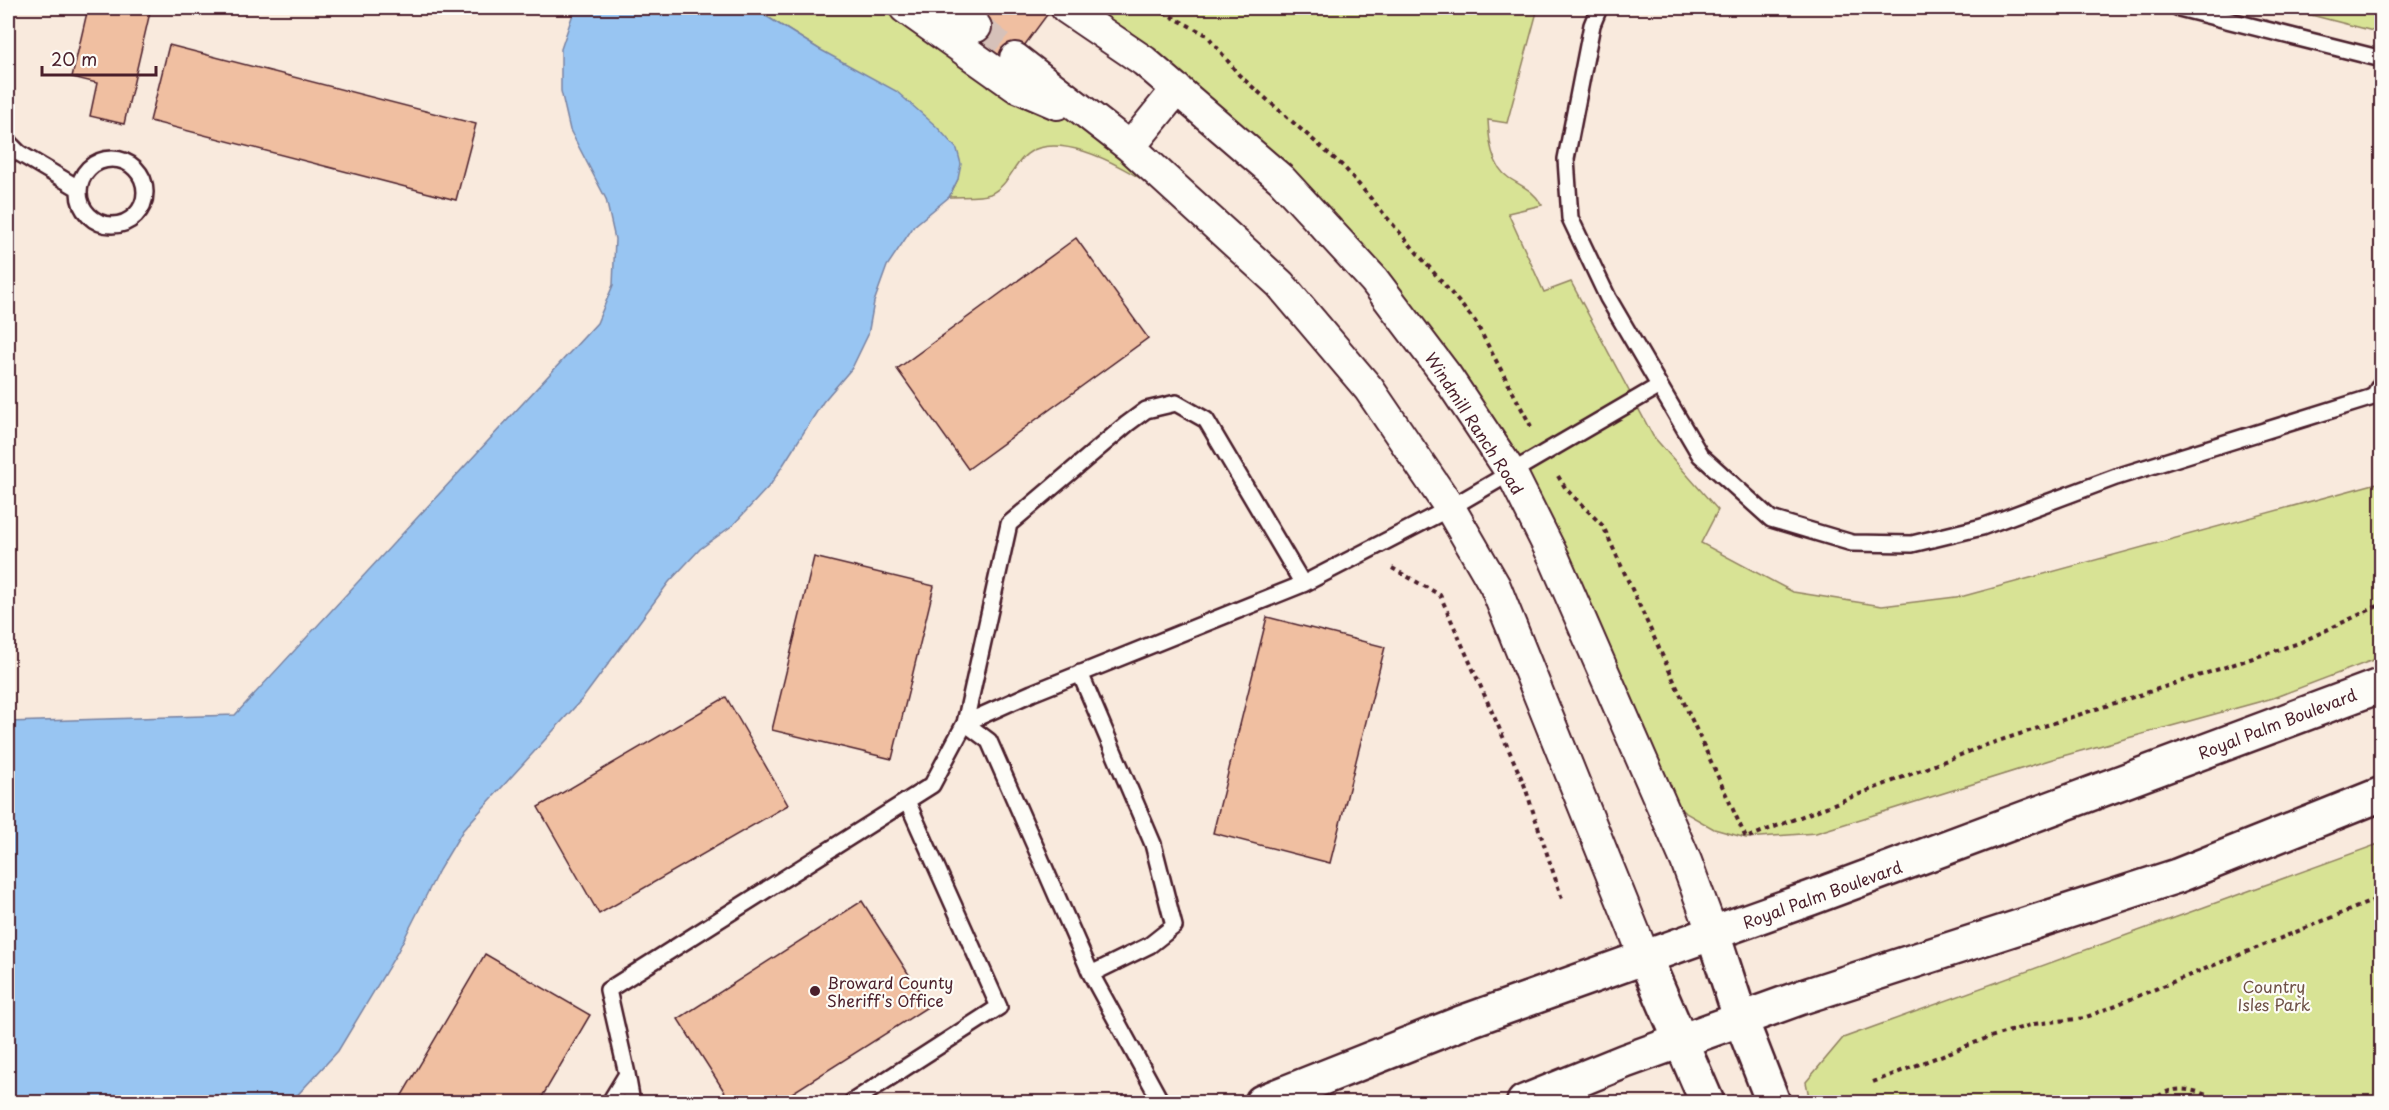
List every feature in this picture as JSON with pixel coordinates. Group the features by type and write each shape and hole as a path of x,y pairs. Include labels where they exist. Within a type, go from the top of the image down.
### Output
{"main road":[{"name":"Royal Palm Boulevard","path":"1262,1102 1461,1023 1713,934 2382,685"},
{"path":"1524,1102 1802,997 2177,876 2382,794"},
{"path":"1713,934 1741,1020 1773,1102"},
{"path":"1645,958 1683,1041 1707,1102"}],"street":[{"path":"905,8 944,14 976,27"},
{"name":"Windmill Ranch Road","path":"1066,8 1144,61 1281,179 1374,280 1446,375 1512,474 1554,558 1686,861 1713,934"},
{"name":"Windmill Ranch Road","path":"1099,8 1144,61"},
{"path":"944,14 1015,86 1098,122"},
{"path":"1015,58 1130,147 1281,284 1369,389 1450,508 1495,586 1645,958"},
{"path":"1130,147 1177,89"}],"lane":[{"path":"1599,8 1592,25 1566,159 1570,218 1608,298 1700,454 1771,519 1851,543 1912,544 1982,527 2116,477 2373,396 2382,382"},
{"path":"2179,8 2382,58"},
{"path":"8,142 19,153 78,188"},
{"path":"116,158 129,162 139,171 144,183 145,196 141,208 133,218 121,224 108,225 95,221 86,213 80,201 78,188 83,175 91,165 103,159 116,158"},
{"path":"965,723 1303,584 1512,474 1659,387"},
{"path":"632,1102 608,990 932,785 965,723 1009,524 1146,410 1176,403 1206,420 1303,584"},
{"path":"1080,674 1152,844 1174,926 1150,945 1091,974"},
{"path":"965,723 989,741 1091,974 1161,1102"},
{"path":"852,1102 999,1006 907,801"},
{"path":"610,1102 627,1074"}],"path":[{"path":"1365,552 1440,595 1524,784 1563,902"},
{"path":"1746,838 1986,745 2299,643 2382,604"},
{"path":"1873,1082 1987,1038 2034,1024 2084,1018 2382,897"},
{"path":"2151,1102 2167,1091 2198,1090 2222,1102"}],"green space":[{"path":"753,8 905,8 1098,121 1231,240 1166,194 1112,163 1086,152 1061,146 1039,148 1031,152 1024,157 1004,184 990,194 949,197 958,179 819,49"},
{"path":"1099,8 1538,8 1507,123 1488,120 1490,144 1498,167 1509,178 1531,192 1542,205 1508,213 1544,292 1571,282 1653,436 1718,510 1701,543 1793,592 1882,606 1964,596 2381,482 2381,657 2273,698 2059,757 1816,833 1746,838 1714,829 1684,812 1649,776 1554,558 1374,280 1144,61"},
{"path":"2284,8 2381,8 2381,33"},
{"name":"Country Isles Park","path":"2381,843 2381,1102 1810,1102 1806,1082 1843,1038"}],"water":[{"path":"575,8 753,8 819,49 896,91 937,127 957,149 961,164 958,179 949,197 914,226 887,266 874,302 868,335 852,368 823,402 771,484 733,525 700,549 669,582 583,698 463,830 439,870 397,953 338,1051 291,1102 8,1102 8,722 235,715 597,323 613,285 615,239 606,199 570,130 561,91 561,49"}],"building":[{"path":"88,8 151,8 124,124 90,116 97,83 72,77"},
{"path":"990,8 1052,8 1007,69 967,39"},
{"path":"169,45 476,124 456,200 150,121"},
{"path":"1076,238 1148,338 968,469 897,369"},
{"path":"814,557 934,586 892,759 772,730"},
{"path":"1267,617 1385,647 1330,863 1213,833"},
{"path":"726,697 788,805 599,914 538,807"},
{"path":"862,901 929,1006 778,1102 731,1102 678,1019"},
{"path":"485,954 590,1015 539,1102 398,1102"}],"tunnel":[{"path":"976,27 1015,58"}],"place":[{"name":"Broward County Sheriff's Office","path":"815,991"}]}
